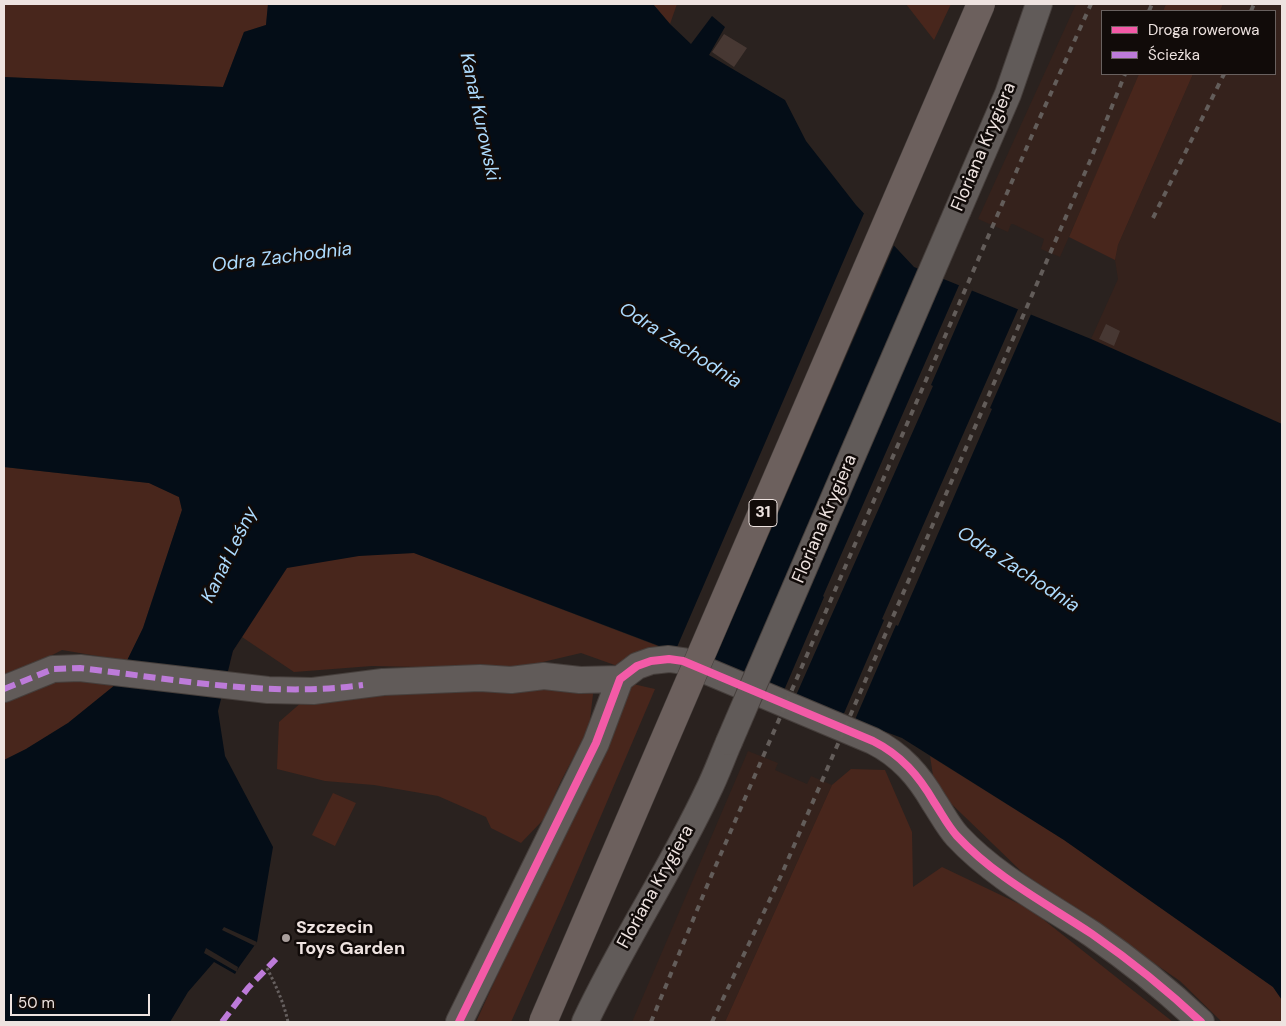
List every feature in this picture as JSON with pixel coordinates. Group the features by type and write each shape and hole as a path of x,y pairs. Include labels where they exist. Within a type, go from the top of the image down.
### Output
{"main road":[{"name":"31","path":"543,1022 981,4"}],"street":[{"name":"Floriana Krygiera","path":"585,1022 624,945 708,790 1008,94 1039,4"},
{"path":"459,1022 596,743 620,679 637,666 651,661 670,659 683,660 764,694 884,747 895,754 912,770 928,791 950,828 972,852 1120,954 1201,1022"},
{"path":"4,689 53,669 80,668 253,689 313,691 383,682 480,678 511,680 544,676 580,680 620,679"}],"path":[{"path":"268,968 286,1010 288,1022"}],"shaded area":[{"path":"4,4 268,4 266,25 244,32 223,87 4,77"},
{"path":"653,4 677,4 670,24"},
{"path":"906,4 951,4 934,40"},
{"path":"1076,4 1166,4 1163,10 1101,10 1101,75 1139,75 1060,257 1041,249 1044,239 1013,224 1011,224 1008,232 978,219"},
{"path":"1166,4 1223,4 1220,10 1163,10"},
{"path":"1223,4 1282,4 1282,424 1091,339 1118,279 1115,260 1118,245 1193,75 1276,75 1276,10 1220,10"},
{"path":"1139,75 1193,75 1118,245 1115,260 1069,237"},
{"path":"4,467 149,483 179,497 182,510 143,628 127,661 62,650 4,680"},
{"path":"414,553 663,648 623,668 581,653 513,669 372,666 294,672 242,637 233,651 230,663 228,618 268,557"},
{"path":"55,679 115,685 68,723 4,760 4,703"},
{"path":"633,684 655,689 511,1022 476,1022 591,769"},
{"path":"390,686 594,686 589,728 561,781 544,819 521,843 491,828 486,817 438,796 374,785 325,781 277,769 279,722 303,701"},
{"path":"748,751 778,763 775,770 807,784 811,776 832,785 725,1022 632,1022"},
{"path":"930,756 1064,840 1273,987 1282,1000 1282,1022 1222,1022 1180,981 1023,873 935,788"},
{"path":"851,769 885,770 912,832 913,887 942,867 1030,909 1173,1022 725,1022 832,785"},
{"path":"333,793 356,803 335,846 312,835"}],"water":[{"path":"268,4 653,4 691,44 712,16 725,27 709,55 785,100 806,141 856,205 914,267 1091,339 1282,424 1282,1000 1273,987 1064,840 902,738 414,553 359,556 287,568 233,651 218,711 225,756 273,847 257,942 235,974 214,962 188,992 170,1022 4,1022 4,760 68,723 115,685 143,628 182,510 179,497 149,483 4,467 4,77 223,87 244,32 266,25"}],"pier":[{"path":"865,211 895,243 711,668 674,654"},
{"path":"960,283 973,288 931,385 933,386 794,700 782,695 823,596"},
{"path":"1019,307 1032,312 990,408 992,409 898,626 896,625 854,722 842,718 884,620 882,619"},
{"path":"224,927 257,942 255,946 222,930"},
{"path":"206,948 238,967 237,972 204,953"}],"building":[{"path":"724,34 747,48 734,67 712,52"},
{"path":"1106,324 1120,331 1114,346 1099,339"}],"railway":[{"path":"651,1022 707,886 1033,133 1091,4"},
{"path":"1149,10 1152,4"},
{"path":"1251,10 1254,4"},
{"path":"712,1022 780,878 1090,161 1125,75"},
{"path":"1153,218 1224,75"}],"marked path":[{"path":"4,689 53,669 80,668 222,686 292,689 363,685"},
{"path":"222,1022 248,988 276,959"}],"cycle path":[{"path":"459,1022 596,743 620,679 637,666 651,661 669,659 683,661 873,741 892,753 915,775 951,828 972,851 1005,877 1121,955 1162,987 1201,1022"}],"place":[{"name":"Szczecin Toys Garden","path":"286,938"}],"water label":[{"name":"Kanał Kurowski","path":"479,117"},
{"name":"Odra Zachodnia","path":"282,258"},
{"name":"Odra Zachodnia","path":"680,346"},
{"name":"Kanał Leśny","path":"230,555"},
{"name":"Odra Zachodnia","path":"1018,570"}]}
